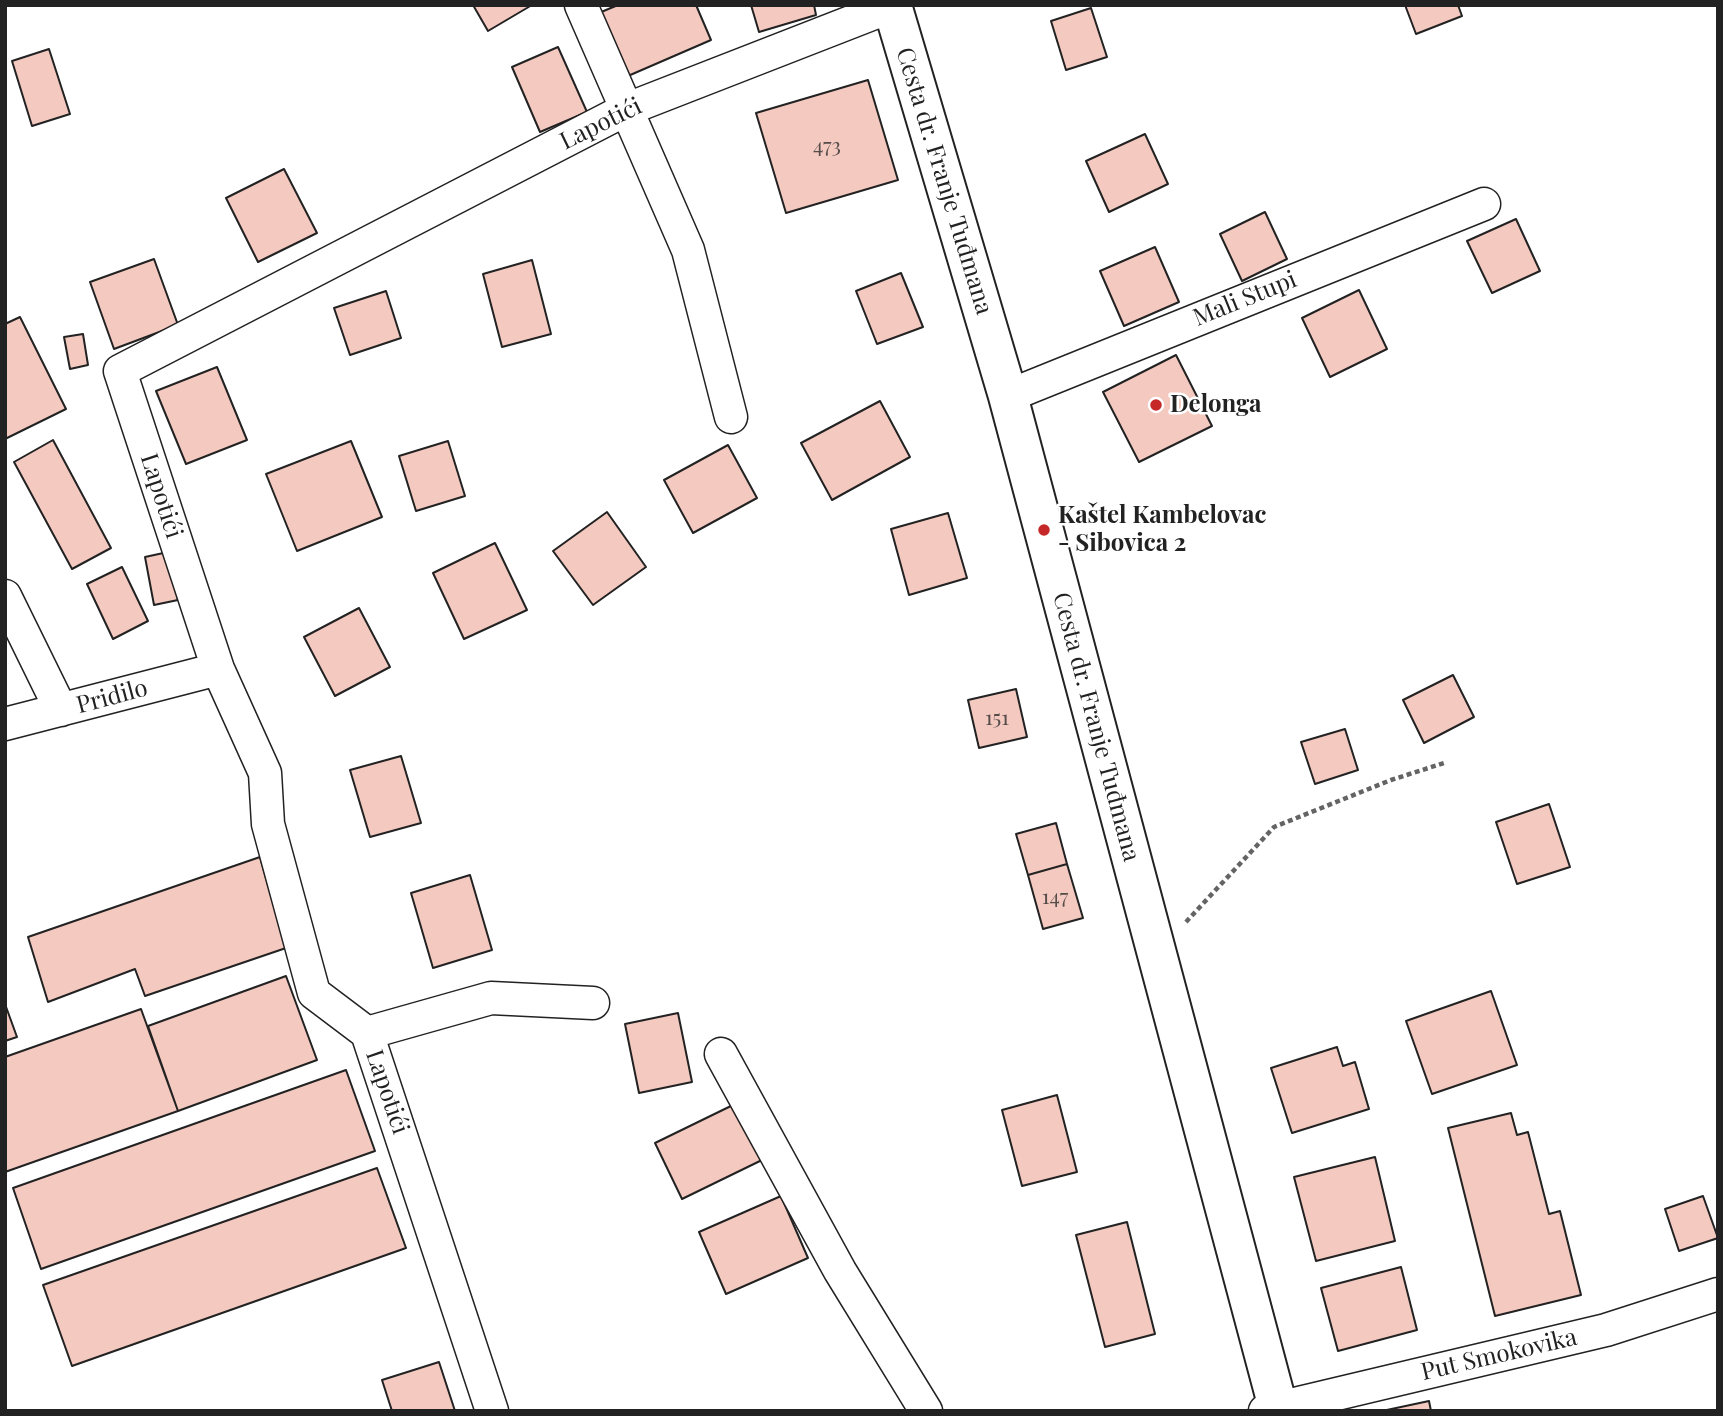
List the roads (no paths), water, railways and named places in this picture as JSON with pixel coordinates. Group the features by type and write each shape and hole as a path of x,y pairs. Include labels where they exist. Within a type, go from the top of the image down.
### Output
{"main road":[{"name":"Cesta dr. Franje Tuđmana","path":"892,6 1008,396 1274,1409"}],"street":[{"path":"581,5 688,250 731,416"},
{"name":"Lapotići","path":"492,1411 367,1033 314,993 268,824 265,773 218,669 120,371 625,110 892,6"},
{"name":"Mali Stupi","path":"1008,396 1484,204"},
{"path":"5,596 61,710"},
{"name":"Pridilo","path":"5,724 218,669"},
{"path":"367,1033 491,999 593,1003"},
{"path":"721,1054 840,1271 926,1411"},
{"name":"Put Smokovika","path":"1274,1409 1606,1330 1718,1294"}],"place":[{"name":"Delonga","path":"1156,405"},
{"name":"Kaštel Kambelovac - Sibovica 2","path":"1044,530"}]}
